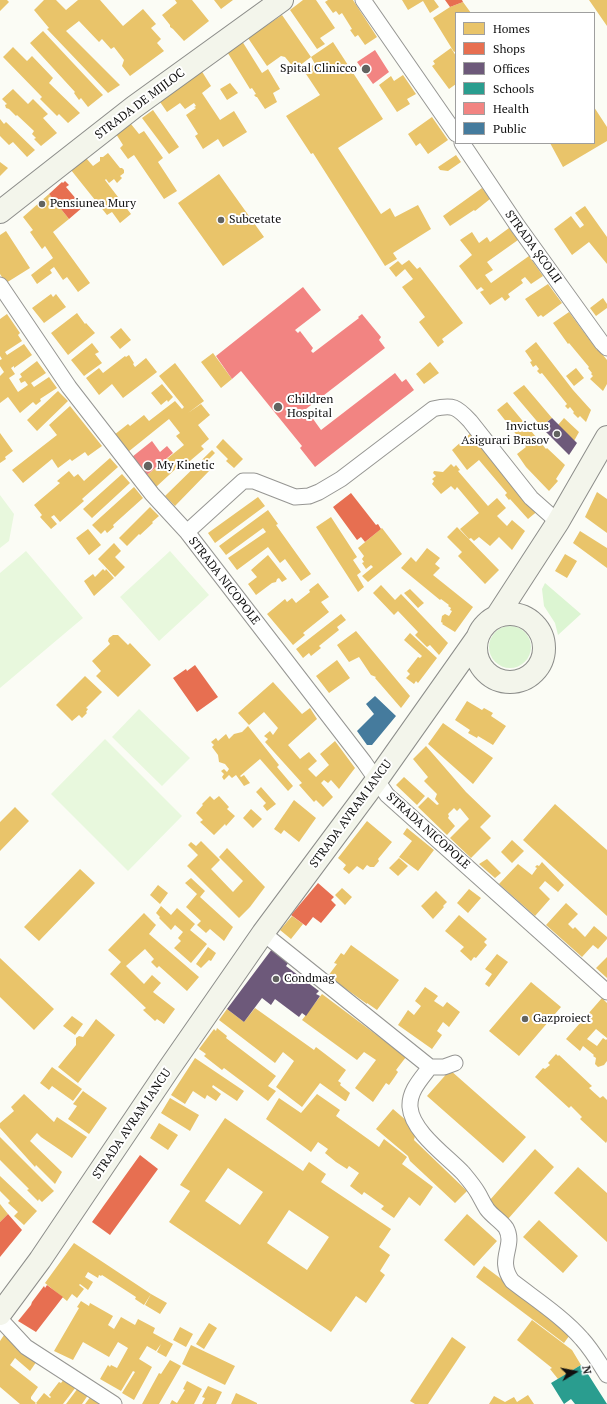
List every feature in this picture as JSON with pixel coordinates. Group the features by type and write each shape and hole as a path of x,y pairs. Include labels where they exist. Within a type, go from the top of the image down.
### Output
{"street":[{"name":"STRADA DE MIJLOC","path":"0,212 134,107 282,0"},
{"path":"363,0 455,133"},
{"name":"STRADA ȘCOLII","path":"463,144 517,225 607,348"},
{"name":"STRADA NICOPOLE","path":"0,285 69,387 152,494 187,532 364,762 387,795 607,992"},
{"name":"STRADA NICOPOLE","path":"187,532 243,481 254,481 295,497 309,496 319,492 341,479 433,409 447,406 452,406 459,410 470,421 531,498 558,522"},
{"path":"497,616 558,522 607,437"},
{"path":"527,571 527,597 531,615 542,637 544,648 541,660 536,670 525,678 513,681 500,680 489,674 479,660 476,650 477,638 483,626 497,616 509,614 522,616 536,626"},
{"name":"STRADA AVRAM IANCU","path":"0,1314 40,1260 168,1070 263,933 376,781 477,638"},
{"name":"STRADA AVRAM IANCU","path":"437,694 466,674 489,674"},
{"path":"263,933 430,1067 444,1067 455,1063"},
{"path":"430,1067 415,1087 411,1096 410,1107 412,1118 423,1134 471,1183 487,1209 505,1228 510,1240 505,1256 505,1265 508,1275 512,1281 568,1325 582,1338 607,1375"},
{"path":"0,1319 26,1346 114,1404"}],"green space":[{"path":"0,495 14,514 9,541 0,548"},
{"path":"26,551 83,618 0,688 0,573"},
{"path":"170,551 209,595 159,641 120,597"},
{"path":"545,583 581,614 558,635 555,623 544,606 542,589"},
{"path":"506,626 514,626 522,629 528,635 531,647 528,659 522,665 514,668 506,668 498,665 492,659 489,651 489,643 492,635 498,629"},
{"path":"139,709 190,758 162,786 112,737"},
{"path":"105,739 182,816 128,871 51,794"}],"building: Homes":[{"path":"0,0 7,0 9,2 0,11"},
{"path":"44,0 56,0 66,10 78,0 100,0 123,26 143,9 156,24 151,28 161,39 157,43 164,51 130,76 122,66 124,60 114,47 111,49 102,39 99,42 79,21 66,31 120,85 108,93 47,29 49,28 34,10"},
{"path":"175,0 192,0 209,21 184,41 170,27 162,15 177,3"},
{"path":"214,0 233,0 221,9"},
{"path":"303,0 316,0 335,28 320,38 325,44 317,49 290,10"},
{"path":"328,0 353,0 377,37 365,45 358,35 355,37 342,13 339,15 336,11 333,13 325,2"},
{"path":"402,0 434,0 439,7 430,13 423,1 408,10"},
{"path":"589,0 607,0 607,26"},
{"path":"463,2 470,12 455,12 454,52 433,18 450,7"},
{"path":"282,15 311,57 295,69 285,57 281,56 267,66 248,38"},
{"path":"43,31 103,95 88,107 81,98 79,100 74,93 75,92 30,43"},
{"path":"242,41 262,73 268,69 280,89 273,93 277,102 265,109 254,95 256,94 252,88 250,89 226,50"},
{"path":"333,42 383,119 338,148 381,214 390,208 395,217 418,205 431,229 393,253 397,259 385,266 313,153 311,154 286,116 320,95 304,71 315,64 311,57"},
{"path":"13,47 27,61 32,56 53,78 49,83 80,113 68,123 59,114 57,116 40,99 42,97 3,57"},
{"path":"451,48 455,54 455,85 449,89 432,66 435,64 433,61"},
{"path":"201,70 211,86 202,93 220,120 234,111 247,132 223,147 218,139 203,149 195,136 198,134 186,115 196,108 194,107 196,106 194,103 185,109 180,103 167,112 158,99"},
{"path":"403,75 416,94 407,99 410,104 397,112 379,85 391,76 394,81"},
{"path":"230,83 238,93 227,100 220,89"},
{"path":"13,89 28,104 33,99 48,114 43,118 57,133 41,146 34,139 36,138 32,134 34,131 17,115 16,116 6,108 5,105 7,104 2,99"},
{"path":"595,109 607,127 607,141 563,167 551,144 595,144"},
{"path":"153,110 179,147 169,154 142,118"},
{"path":"432,117 448,140 428,154 420,143 416,146 408,134"},
{"path":"0,119 4,124 6,122 35,150 27,157 13,142 9,145 0,136"},
{"path":"131,124 139,134 144,131 163,158 158,162 177,191 164,199 134,155 128,159 120,148 123,145 116,134"},
{"path":"108,153 120,168 124,170 124,173 120,176 122,178 117,183 114,179 109,183 106,179 105,180 131,214 120,223 112,212 107,215 71,170 86,158 93,166 100,161 100,157 103,157"},
{"path":"456,155 461,162 448,171 440,170 438,167"},
{"path":"0,162 8,168 0,176"},
{"name":"Subcetate","path":"219,174 264,237 223,266 178,203"},
{"path":"482,188 490,199 475,211 474,210 450,226 443,216"},
{"path":"49,194 69,219 53,232 90,283 78,292 67,277 63,280 54,267 50,270 52,273 37,284 31,275 53,258 45,246 42,249 30,232 33,230 23,217"},
{"path":"585,206 607,237 607,264 589,242 572,255 554,229 571,216 580,228 584,225 575,213"},
{"path":"509,228 518,240 487,262 493,270 485,275 491,283 529,256 543,276 531,284 525,277 521,280 523,283 508,294 510,297 505,301 502,297 490,305 480,292 484,290 481,287 477,290 459,266 472,255 460,240 472,232 479,243 487,237 490,242"},
{"path":"6,231 30,268 6,283 0,274 0,235"},
{"path":"409,260 417,269 420,267 463,323 442,339 444,342 438,347 419,322 425,317 402,287 413,279 405,269 396,277 389,268 398,261 402,265"},
{"path":"548,284 562,303 543,317 541,315 538,317 525,299"},
{"path":"51,294 53,297 56,294 66,307 44,323 32,308"},
{"path":"603,298 607,304 607,308 596,316 590,308"},
{"path":"569,312 597,350 598,349 607,360 607,384 603,391 590,379 593,376 588,368 589,367 569,343 568,344 553,323"},
{"path":"77,313 85,324 86,323 95,333 68,355 51,333"},
{"path":"7,314 20,333 18,335 22,341 5,352 7,355 24,344 32,355 14,368 14,366 11,368 15,374 9,378 18,392 28,385 25,381 21,383 19,379 22,377 20,374 37,361 46,373 31,383 34,387 49,377 57,388 40,399 41,401 36,405 33,402 20,413 8,397 0,403 0,376 4,372 0,366 0,360 2,359 0,356 0,319"},
{"path":"121,328 131,340 120,349 110,337"},
{"path":"536,342 573,390 591,410 586,422 580,416 578,418 570,407 568,409 565,406 567,404 542,373 540,374 537,371 539,369 536,365 533,367 530,362 532,361 525,351"},
{"path":"92,343 99,352 95,354 102,363 84,376 71,360"},
{"path":"213,353 232,379 221,388 201,362"},
{"path":"129,355 135,367 146,358 157,372 123,398 112,384 99,395 86,378 99,368 103,373 125,356 126,357"},
{"path":"430,362 439,373 424,384 416,374"},
{"path":"175,363 204,401 188,413 201,404 210,415 198,425 209,439 201,446 204,449 184,466 182,463 156,487 147,475 184,445 176,436 180,433 169,419 128,452 114,435 128,424 130,426 144,415 149,421 175,401 182,409 184,407 159,376"},
{"path":"576,368 584,378 574,386 566,376"},
{"path":"162,384 173,397 168,402 167,400 161,405 151,393"},
{"path":"524,385 552,418 541,426 513,393"},
{"path":"58,391 68,401 37,431 27,420"},
{"path":"507,402 546,449 547,448 565,465 556,479 558,481 549,491 526,467 517,454 526,447 497,410"},
{"path":"70,406 102,446 88,456 85,452 72,461 70,459 58,468 52,459 23,483 12,470 57,435 49,425"},
{"path":"564,418 579,432 574,441 558,425"},
{"path":"473,431 540,509 528,519 510,499 509,500 505,495 507,493 479,460 467,470 452,450"},
{"path":"0,433 13,451 0,463"},
{"path":"223,439 243,459 234,468 226,461 228,459 216,447"},
{"path":"212,450 215,453 208,460 212,464 210,470 175,506 165,496"},
{"path":"110,458 118,467 82,499 84,501 60,522 54,515 51,517 57,524 51,529 40,517 42,515 34,505 60,483 57,481 69,471 74,477 78,474 84,481"},
{"path":"451,464 454,467 456,465 460,470 458,471 488,506 497,498 506,508 497,516 507,526 512,520 525,531 512,550 499,537 490,546 479,537 474,541 471,538 469,539 460,529 479,513 457,487 455,490 451,486 441,494 432,484 434,481 432,479 436,476 433,473 434,471 443,472"},
{"path":"122,474 130,483 92,518 83,509"},
{"path":"134,487 143,498 113,525 114,527 107,533 105,530 101,534 92,525"},
{"path":"597,492 607,499 607,533 585,517"},
{"path":"258,497 265,506 215,543 208,533"},
{"path":"150,507 159,516 127,546 119,538"},
{"path":"268,510 278,524 276,525 311,574 301,581 285,559 280,563 268,547 237,570 228,558 266,532 263,528 226,555 219,546"},
{"path":"331,517 357,557 353,560 361,572 357,575 364,587 358,592 316,527"},
{"path":"457,527 499,570 485,584 458,556 462,552 447,537"},
{"path":"382,528 402,554 368,582 362,576 373,567 371,565 366,569 362,563 364,562 362,559 364,556 358,548"},
{"path":"88,529 101,545 89,555 76,538"},
{"path":"580,531 607,548 607,568 573,543"},
{"path":"114,543 121,551 115,557 125,567 115,577 98,559"},
{"path":"427,548 440,558 435,564 440,568 433,575 473,607 455,632 441,622 442,616 445,614 449,616 452,611 448,606 449,605 441,599 440,600 401,568 411,557 416,562"},
{"path":"565,554 577,561 567,578 555,571"},
{"path":"268,555 287,579 282,582 279,578 277,579 276,582 272,583 256,595 248,584 257,577 251,570"},
{"path":"103,569 105,571 106,569 114,578 94,596 84,581 93,574 95,577"},
{"path":"318,583 329,597 321,602 329,612 303,633 305,635 293,645 267,614 285,599 287,602 292,598 296,603 310,592 309,590"},
{"path":"381,585 395,600 401,594 448,643 439,655 430,645 427,647 415,635 418,632 398,611 394,615 373,593"},
{"path":"410,589 424,603 418,608 404,593"},
{"path":"341,614 346,620 337,627 339,630 319,646 321,648 311,656 309,653 303,658 296,649"},
{"path":"356,631 410,696 401,708 375,678 376,677 371,675 359,657 349,662 337,645"},
{"path":"410,633 437,658 418,683 416,681 414,684 406,678 410,674 407,671 418,657 420,658 422,656 404,640"},
{"path":"113,635 118,635 128,645 130,643 151,665 118,697 96,676 101,671 92,661 110,644 108,641 109,638"},
{"path":"337,660 350,678 329,693 316,676"},
{"path":"85,676 102,692 86,708 88,709 86,712 87,713 82,718 79,715 72,721 56,705"},
{"path":"273,682 302,714 310,708 317,719 288,745 300,759 309,752 317,761 308,769 316,777 329,765 320,754 335,741 355,768 339,789 331,780 328,783 324,780 321,783 333,797 323,807 316,800 314,802 299,785 302,783 265,742 268,739 264,736 270,731 273,735 278,728 264,712 249,725 238,713"},
{"path":"467,701 482,710 484,708 493,713 491,716 506,726 493,745 478,736 477,738 468,733 470,730 455,720"},
{"path":"443,723 493,758 473,784 428,744"},
{"path":"248,726 279,765 277,767 293,786 288,791 260,759 240,776 241,777 244,775 250,783 244,786 236,775 232,778 229,775 224,780 222,777 224,774 221,771 224,769 227,772 229,769 225,764 219,762 218,755 212,747 214,745 211,742 216,738 218,741 226,734 229,739 234,734 242,732"},
{"path":"426,746 466,792 491,816 480,827 491,838 471,858 450,838 469,819 460,808 457,811 454,808 448,814 448,818 455,826 447,835 418,807 428,797 437,805 439,804 435,799 437,794 424,781 428,777 413,759"},
{"path":"404,777 425,796 417,805 396,785"},
{"path":"261,787 276,804 267,811 263,806 266,803 256,792"},
{"path":"210,796 214,800 219,796 229,807 227,809 235,816 226,826 225,824 214,835 200,822 203,820 196,813"},
{"path":"294,800 316,818 299,842 284,830 281,834 274,829"},
{"path":"555,804 607,850 607,916 523,840"},
{"path":"15,807 29,821 0,851 0,822"},
{"path":"251,809 262,819 253,828 243,818"},
{"path":"367,821 392,842 378,859 379,861 374,867 367,865 363,870 357,866 349,874 343,869 346,865 338,858"},
{"path":"407,828 434,850 418,871 399,857 412,841 403,834"},
{"path":"512,840 524,851 512,863 501,852"},
{"path":"201,841 220,860 211,869 233,892 243,881 219,857 227,848 265,887 250,907 239,918 187,866 198,855 188,845 191,842 196,846"},
{"path":"399,858 408,866 398,876 389,868"},
{"path":"487,859 501,873 495,878 479,864"},
{"path":"542,862 564,885 558,892 545,881 539,888 550,899 535,916 499,884 518,864 532,875 537,868 535,867 537,865 539,866"},
{"path":"80,869 95,883 39,941 24,927"},
{"path":"191,878 205,891 200,897 233,927 224,941 210,929 206,933 197,925 201,921 186,907 197,894 185,883"},
{"path":"158,885 168,893 160,904 150,895"},
{"path":"342,888 352,897 345,905 335,895"},
{"path":"469,889 481,898 468,913 457,903"},
{"path":"436,891 447,902 433,919 421,906"},
{"path":"566,903 578,914 568,924 573,929 575,927 585,937 594,926 607,937 598,949 593,945 582,957 546,925"},
{"path":"161,906 171,915 177,908 195,924 190,930 207,944 191,963 174,948 181,941 178,938 183,932 175,925 171,930 159,918 160,917 156,913"},
{"path":"144,913 156,925 149,934 199,977 187,991 159,966 157,968 151,962 154,959 145,949 126,966 144,984 152,975 161,983 153,992 175,1009 164,1024 157,1019 155,1021 143,1010 146,1008 110,974 121,962 108,950"},
{"path":"459,915 487,939 484,942 487,945 476,958 474,957 471,961 460,951 464,947 445,931"},
{"path":"292,916 303,924 291,939 280,930"},
{"path":"351,945 399,980 377,1010 328,976 337,964 334,963 341,953 344,955"},
{"path":"208,947 216,953 211,961 209,960 201,968 196,964"},
{"path":"497,954 508,962 489,987 485,984 492,974 485,969"},
{"path":"607,957 607,978 596,968"},
{"path":"0,958 54,1009 34,1030 0,997"},
{"name":"Gazproiect","path":"531,982 561,1007 519,1056 489,1031"},
{"path":"425,987 438,996 434,1001 443,1007 447,1002 460,1012 449,1027 443,1022 437,1031 442,1035 432,1049 398,1025 408,1010 414,1015 421,1006 415,1001"},
{"path":"322,994 406,1057 396,1070 398,1072 389,1085 386,1083 373,1102 355,1088 376,1060 364,1052 357,1060 302,1020"},
{"path":"602,998 607,1003 607,1038 596,1029 587,1039 597,1046 603,1038 606,1040 607,1039 607,1061 604,1065 598,1067 595,1064 596,1058 593,1056 594,1055 583,1046 580,1051 566,1039"},
{"path":"255,1008 314,1050 316,1047 346,1070 338,1081 341,1083 340,1085 350,1093 346,1101 320,1083 302,1107 276,1087 294,1061 283,1052 275,1063 219,1020 227,1009 244,1022"},
{"path":"72,1016 83,1024 75,1035 63,1026"},
{"path":"96,1019 115,1035 78,1083 58,1067 76,1045 76,1038 79,1036 83,1037"},
{"path":"217,1028 227,1036 226,1038 276,1076 268,1086 276,1091 268,1101 224,1068 222,1070 204,1056 206,1054 199,1049 214,1029 216,1031"},
{"path":"556,1054 558,1056 559,1055 592,1086 589,1088 600,1098 603,1096 607,1100 606,1143 580,1119 582,1117 571,1106 569,1108 535,1077 543,1068 545,1069 550,1065 548,1063"},
{"path":"195,1058 244,1091 237,1101 213,1085 212,1087 221,1094 216,1101 207,1095 205,1099 193,1091 185,1104 171,1095"},
{"path":"52,1067 82,1089 73,1101 52,1086 49,1090 40,1083"},
{"path":"450,1070 526,1137 503,1163 427,1096"},
{"path":"83,1091 107,1108 89,1134 68,1119 77,1106 73,1104"},
{"path":"24,1094 54,1122 57,1117 87,1137 72,1158 37,1133 30,1141 62,1172 55,1184 36,1165 35,1167 0,1128 0,1123 14,1111 11,1107"},
{"path":"317,1094 340,1110 336,1116 379,1147 384,1139 407,1157 402,1164 433,1187 420,1206 409,1197 394,1218 381,1209 384,1206 364,1192 362,1195 350,1186 359,1173 349,1166 347,1169 336,1162 325,1153 328,1149 318,1142 311,1152 266,1119 279,1098 301,1113"},
{"path":"170,1098 199,1115 190,1131 161,1113"},
{"path":"393,1109 415,1128 414,1140 467,1191 455,1203 410,1161 408,1156 376,1129"},
{"path":"225,1118 303,1171 309,1162 326,1174 321,1182 391,1229 379,1247 390,1255 380,1271 385,1275 366,1303 356,1296 331,1332 169,1222 190,1191 180,1185","holes":["228,1168 263,1192 240,1225 205,1201","289,1210 329,1237 307,1270 267,1243"]},
{"path":"159,1123 178,1135 168,1150 150,1138"},
{"path":"0,1137 54,1191 42,1202 39,1199 38,1201 27,1190 29,1189 0,1160"},
{"path":"535,1149 554,1167 508,1219 489,1201"},
{"path":"578,1167 607,1193 607,1242 554,1193"},
{"path":"0,1176 37,1211 24,1225 14,1216 18,1212 8,1203 10,1201 0,1191"},
{"path":"0,1204 8,1214 0,1222"},
{"path":"467,1214 497,1241 474,1266 444,1240"},
{"path":"539,1220 578,1256 563,1273 523,1237"},
{"path":"74,1243 151,1294 144,1305 135,1299 136,1297 102,1275 99,1275 98,1278 88,1272 85,1277 93,1282 88,1290 80,1284 79,1285 84,1289 77,1298 72,1294 67,1301 45,1283"},
{"path":"484,1266 572,1332 564,1343 476,1277"},
{"path":"151,1294 167,1303 160,1314 145,1305"},
{"path":"81,1301 89,1306 90,1303 113,1316 108,1325 114,1329 121,1317 135,1325 138,1319 155,1328 153,1333 173,1344 166,1357 157,1352 161,1344 156,1351 147,1346 139,1359 152,1367 134,1400 122,1393 135,1372 133,1371 121,1391 100,1379 108,1365 110,1367 111,1365 117,1368 128,1348 118,1342 109,1357 83,1342 73,1360 54,1351 79,1308 77,1307"},
{"path":"532,1320 572,1350 581,1365 558,1379 550,1369 552,1368 517,1340"},
{"path":"209,1323 217,1328 204,1349 196,1344"},
{"path":"180,1327 193,1334 186,1347 173,1340"},
{"path":"4,1335 37,1361 30,1371 15,1358 10,1365 38,1387 31,1397 31,1399 36,1403 35,1404 20,1404 0,1387 0,1341"},
{"path":"452,1337 466,1347 428,1404 415,1404 410,1401"},
{"path":"191,1345 235,1366 225,1385 182,1364"},
{"path":"170,1360 181,1366 159,1404 142,1404 159,1373 161,1374"},
{"path":"65,1378 76,1387 63,1404 36,1403 44,1393 50,1398 51,1397 49,1395 59,1382 61,1383"},
{"path":"187,1381 202,1389 194,1404 170,1404 172,1400 177,1403 185,1390 183,1389"},
{"path":"208,1386 222,1392 216,1404 202,1404 205,1398 202,1397"},
{"path":"78,1388 88,1395 82,1404 66,1404"},
{"path":"236,1393 257,1403 257,1404 231,1404"},
{"path":"528,1395 534,1404 489,1404 494,1396 505,1402 514,1397 517,1402"},
{"path":"91,1396 102,1404 85,1404"}],"building: Shops":[{"path":"445,0 462,0 463,2 450,7"},
{"path":"65,181 69,185 66,187 83,207 69,219 49,194"},
{"path":"351,493 376,525 378,524 381,529 365,542 361,537 357,540 333,507"},
{"path":"195,665 218,697 197,712 173,678"},
{"path":"318,883 334,897 331,900 336,905 321,923 313,917 306,926 291,915"},
{"path":"140,1155 158,1169 110,1235 92,1222"},
{"path":"8,1214 22,1230 0,1257 0,1222"},
{"path":"47,1285 63,1297 36,1332 18,1321 44,1286 45,1288"}],"building: Offices":[{"name":"Invictus Asigurari Brasov","path":"552,418 577,443 569,455 541,427"},
{"name":"Condmag","path":"272,949 289,962 286,966 319,991 316,994 320,996 306,1016 302,1013 299,1017 275,999 271,1005 262,998 244,1022 227,1009"}],"building: Schools":[{"path":"581,1365 607,1404 575,1404 571,1399 564,1404 551,1383"}],"building: Health":[{"path":"375,50 389,72 373,84 357,62"},
{"path":"303,287 321,310 295,330 298,333 300,331 313,348 311,351 313,353 359,318 358,317 362,314 381,337 379,340 385,348 306,409 321,430 395,373 402,382 406,379 414,390 315,467 300,448 302,446 241,371 232,379 216,356"},
{"name":"My Kinetic","path":"152,441 160,452 167,446 173,453 147,475 132,457"}],"building: Public":[{"path":"375,696 396,716 372,745 367,745 357,731 374,714 366,704"}],"place":[{"name":"Spital Clinicco","path":"366,69"},
{"name":"Pensiunea Mury","path":"42,204"},
{"name":"Subcetate","path":"221,220"},
{"name":"Children Hospital","path":"278,407"},
{"name":"Invictus Asigurari Brasov","path":"557,434"},
{"name":"My Kinetic","path":"148,466"},
{"name":"Condmag","path":"276,979"},
{"name":"Gazproiect","path":"525,1019"}]}
